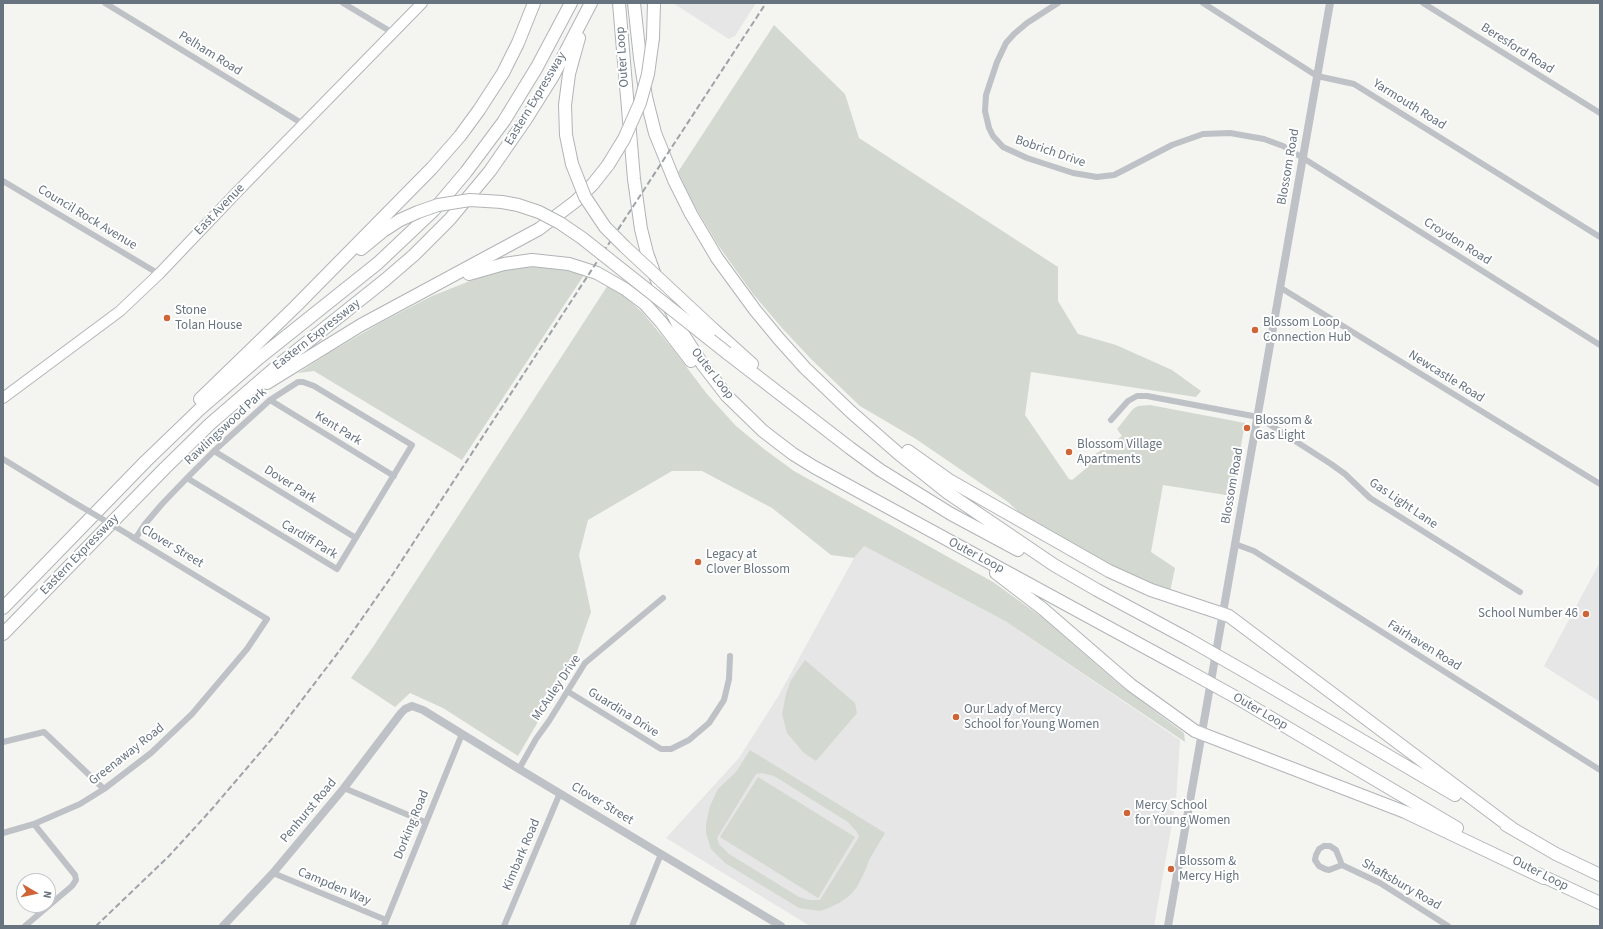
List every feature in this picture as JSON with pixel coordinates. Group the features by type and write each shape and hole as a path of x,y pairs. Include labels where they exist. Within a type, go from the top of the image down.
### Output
{"highway":[{"path":"146,461 210,389 296,306 432,168 466,129 503,73 518,43 534,3"},
{"name":"Eastern Expressway","path":"3,608 182,426 230,383 383,259 442,201 474,162 504,121 534,73 571,3"},
{"path":"591,3 575,50 566,92 565,130 572,164 585,197 606,227 634,256 823,427"},
{"name":"Eastern Expressway","path":"3,634 192,441 257,383 395,272 450,218 494,166 523,125 550,82 591,3"},
{"path":"614,3 626,91"},
{"name":"Outer Loop","path":"619,3 634,179 644,242 655,277 670,312 696,355 719,386 744,414 778,443 814,467 1239,699 1544,878 1600,903"},
{"name":"Outer Loop","path":"634,3 641,71 647,103 662,151 679,192 704,237 740,290 780,339 823,385 884,442 948,493 1042,558 1244,671 1556,854 1600,875"},
{"path":"192,441 241,402 341,336 521,239 550,221 585,192 608,165 624,139 638,108 648,74 653,38 654,3"},
{"path":"296,306 370,242 400,220 418,212 438,205 470,200 507,203 539,212 560,223 582,238 727,353 880,470 977,529 1097,590"},
{"path":"424,292 483,269 532,260 555,261 588,269 622,286 645,304 707,379 744,414"},
{"path":"823,385 915,457 962,488 1095,564 1130,582 1165,595 1223,613 1232,618 1417,759 1513,829"},
{"path":"947,540 1025,594 1131,685 1188,727 1202,734 1405,812 1544,878"},
{"path":"3,596 58,552"},
{"path":"3,641 50,586"}],"main road":[{"name":"East Avenue","path":"3,398 109,321 159,274 422,3"}],"street":[{"name":"Pelham Road","path":"105,3 303,124"},
{"path":"343,3 393,33"},
{"name":"Bobrich Drive","path":"1058,3 1026,23 1014,34 1006,43 997,62 986,94 985,112 989,128 993,136 1003,147 1027,158 1073,173 1097,177 1114,175 1180,141 1196,135 1211,132 1237,133 1264,138 1283,146 1303,158"},
{"name":"Yarmouth Road","path":"1203,3 1317,76 1354,84 1600,237"},
{"name":"Blossom Road","path":"1168,926 1330,3"},
{"name":"Beresford Road","path":"1423,3 1600,113"},
{"name":"Croydon Road","path":"1303,158 1600,345"},
{"name":"Council Rock Avenue","path":"3,181 159,274"},
{"name":"Newcastle Road","path":"1281,288 1600,484"},
{"name":"Rawlingswood Park","path":"133,538 153,514 214,451 270,400 298,382 309,383 412,446"},
{"path":"1111,420 1128,401 1137,396 1147,396 1258,417"},
{"name":"Kent Park","path":"270,400 394,476"},
{"name":"Gas Light Lane","path":"1258,417 1345,474 1370,498 1520,592"},
{"name":"Cardiff Park","path":"187,478 337,569 412,446"},
{"name":"Dover Park","path":"214,451 356,538"},
{"name":"Clover Street","path":"3,458 267,619"},
{"name":"Fairhaven Road","path":"1235,544 1254,552 1600,770"},
{"name":"McAuley Drive","path":"519,769 536,738 549,721 585,662 663,598"},
{"name":"Greenaway Road","path":"3,833 34,824 80,804 104,789 151,754 192,714 247,649 267,619"},
{"name":"Guardina Drive","path":"567,691 661,749 672,749 689,740 709,723 724,700 729,679 730,656"},
{"name":"Clover Street","path":"409,707 417,707 423,710 781,926"},
{"name":"Penhurst Road","path":"222,926 273,873 344,788 401,713 409,707"},
{"path":"3,742 44,732 104,789"},
{"name":"Dorking Road","path":"385,923 462,734"},
{"path":"344,788 425,822"},
{"name":"Kimbark Road","path":"504,926 560,793"},
{"path":"24,926 72,886 76,880 75,875 34,824"},
{"name":"Shaftsbury Road","path":"1342,865 1329,870 1322,869 1316,862 1317,852 1324,846 1332,847 1338,853 1342,865 1380,883 1448,926"},
{"path":"632,926 661,854"},
{"name":"Campden Way","path":"273,873 385,923"}],"shaded area":[{"path":"673,3 756,3 735,36 729,39"},
{"path":"774,25 845,94 859,138 1058,267 1058,301 1078,334 1116,345 1172,370 1201,391 1196,397 1031,372 1025,415 1069,479 1072,480 1089,466 1088,464 1092,456 1103,449 1105,451 1109,448 1108,446 1122,436 1117,429 1133,409 1138,406 1150,405 1245,423 1232,496 1163,485 1151,552 1175,568 1170,592 1137,580 1027,520 1008,502 916,439 860,406 811,359 782,328 753,294 718,245 694,205 678,172"},
{"path":"531,266 556,268 584,275 462,460 314,371 298,373 380,323 432,296 480,277 504,270"},
{"path":"608,285 622,294 642,312 707,394 736,426 764,449 794,471 993,582 1043,618 1120,685 1184,733 1185,742 1005,621 864,546 854,558 831,555 772,508 702,471 672,471 588,520 579,555 591,612 574,660 518,756 443,708 410,693 395,707 351,678 373,647"},
{"name":"Our Lady of Mercy School for Young Women","path":"864,546 1005,621 1180,740 1176,800 1154,926 810,926 666,838 739,758 779,695 854,558"},
{"name":"School Number 46","path":"1600,562 1600,702 1544,666"},
{"path":"805,660 855,703 857,713 816,761 804,753 787,733 782,714 786,694 791,680"},
{"path":"750,750 885,833 869,860 857,887 849,896 839,903 820,911 799,908 725,863 711,849 706,833 706,824 710,806 718,789 736,772","holes":["762,773 774,776 848,822 857,832 859,837 820,900 809,900 799,897 729,854 719,844 717,838 756,774"]},
{"path":"758,777 855,837 818,898 720,837"}],"railway":[{"path":"96,926 169,856 211,810 276,734 340,650 391,577 766,3"}],"place":[{"name":"Stone Tolan House","path":"167,318"},
{"name":"Blossom Loop Connection Hub","path":"1255,330"},
{"name":"Blossom & Gas Light","path":"1247,428"},
{"name":"Blossom Village Apartments","path":"1069,452"},
{"name":"Legacy at Clover Blossom","path":"698,562"},
{"name":"School Number 46","path":"1586,614"},
{"name":"Our Lady of Mercy School for Young Women","path":"956,717"},
{"name":"Mercy School for Young Women","path":"1127,813"},
{"name":"Blossom & Mercy High","path":"1171,869"}]}
